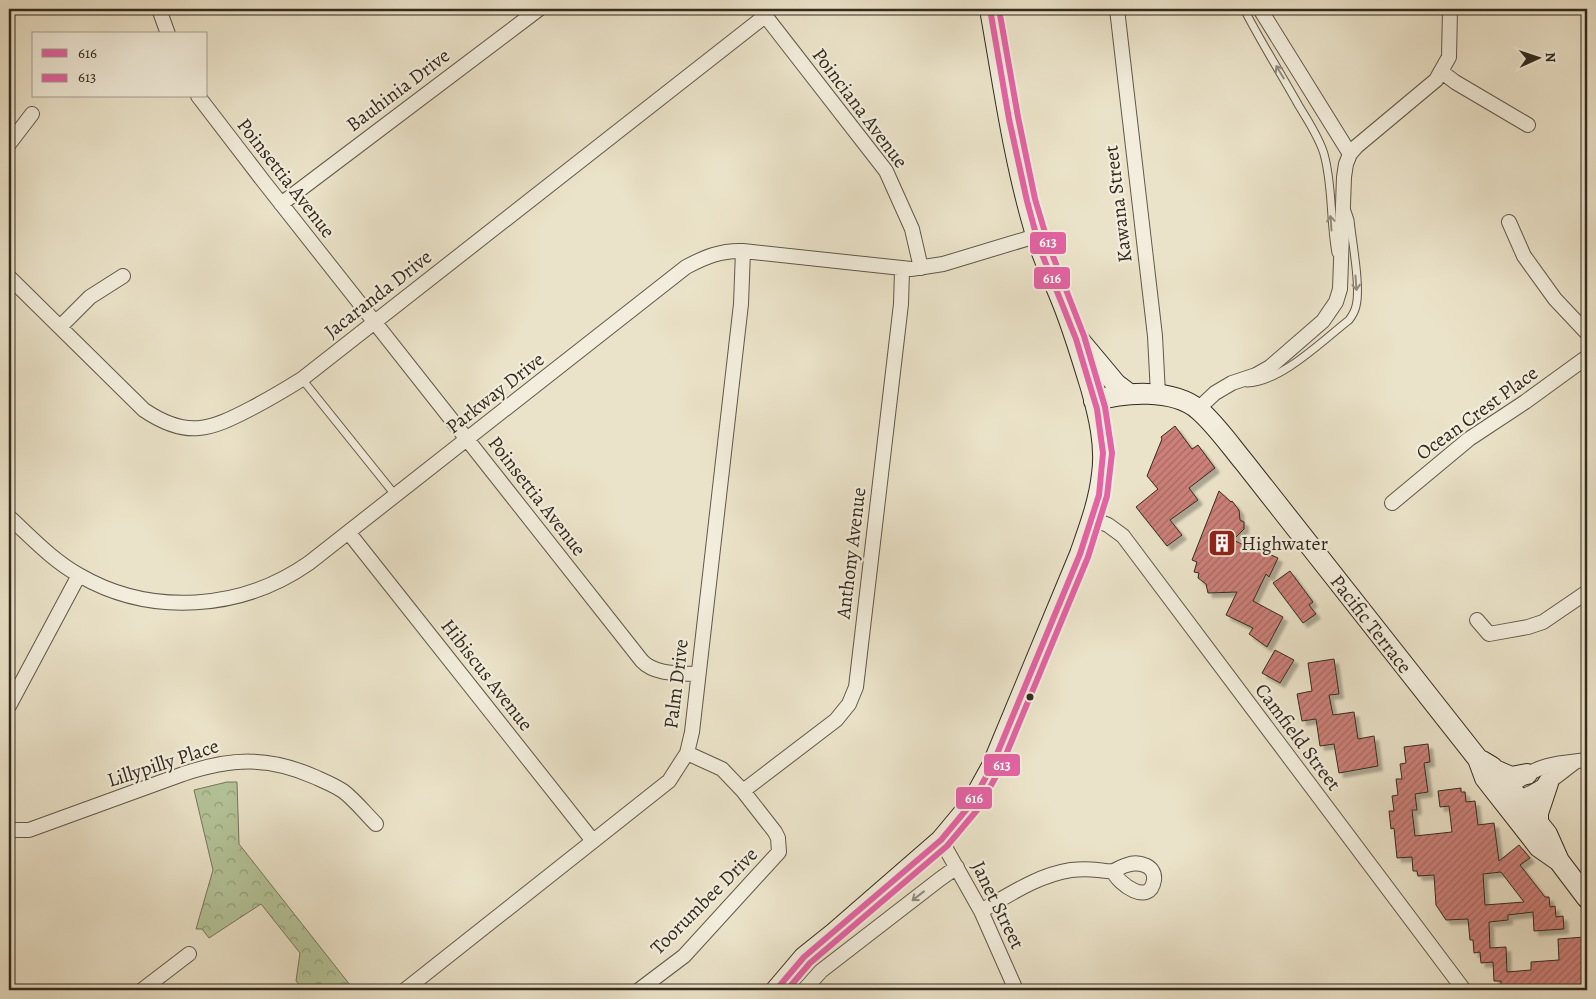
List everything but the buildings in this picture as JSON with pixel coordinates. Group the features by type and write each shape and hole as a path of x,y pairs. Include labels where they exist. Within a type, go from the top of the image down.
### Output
{"main road":[{"path":"776,990 804,957 941,840 971,804 992,766 1093,520 1102,474 1103,454 1100,428 1094,400 1075,336 1036,236 1023,191 990,9"},
{"path":"1075,336 1116,384 1128,393"},
{"name":"Pacific Terrace","path":"1094,400 1128,393 1158,394 1187,403 1198,409 1244,462 1478,759 1485,778 1511,796 1547,834 1559,861 1587,898"},
{"name":"Pacific Terrace","path":"1478,759 1495,770 1540,847 1559,861"},
{"path":"1495,770 1512,777 1527,774"},
{"path":"1538,823 1538,813 1548,783"}],"street":[{"path":"158,9 167,32"},
{"name":"Bauhinia Drive","path":"281,204 539,9"},
{"name":"Kawana Street","path":"1117,9 1154,336 1158,394"},
{"path":"1260,9 1350,154"},
{"path":"1441,9 1442,72"},
{"path":"1198,409 1216,393 1232,383 1270,368 1323,321 1336,302 1340,289 1346,164 1350,154 1357,146 1436,80 1442,72 1449,57 1450,9"},
{"name":"Poinciana Avenue","path":"762,12 886,171 912,229 921,268"},
{"name":"Jacaranda Drive","path":"9,277 144,410 159,420 173,425 192,428 221,424 302,379 762,12"},
{"path":"1442,72 1528,126"},
{"name":"Poinsettia Avenue","path":"200,98 281,204 645,664 657,670 698,674"},
{"path":"9,144 32,114"},
{"path":"1509,222 1524,256 1555,299 1581,324 1587,333"},
{"name":"Parkway Drive","path":"9,517 48,552 79,575 99,586 118,592 161,602 189,603 226,599 251,593 272,586 292,575 349,533 686,267 707,256 743,251 902,270 944,264 1036,236"},
{"name":"Palm Drive","path":"405,990 669,781 687,753 692,732 741,304 743,251"},
{"name":"Anthony Avenue","path":"743,791 836,720 849,704 856,687 901,304 902,270"},
{"path":"60,327 90,297 123,276"},
{"name":"Ocean Crest Place","path":"1392,503 1469,439 1525,402 1587,357"},
{"name":"Camfield Street","path":"1093,520 1108,525 1123,536 1464,990"},
{"name":"Hibiscus Avenue","path":"349,533 593,841"},
{"path":"9,706 79,575"},
{"path":"1477,620 1489,634 1528,627 1543,622 1587,592"},
{"name":"Toorumbee Drive","path":"639,990 684,956 779,852 778,838 775,832 743,791 722,769 687,753"},
{"path":"1581,760 1523,798 1511,796 1527,774 1550,764 1581,760"},
{"name":"Lillypilly Place","path":"9,830 34,829 183,774 224,763 242,761 260,762 290,768 327,783 342,791 376,824"},
{"name":"Janet Street","path":"941,840 981,910 1016,990"},
{"path":"804,990 821,971 957,868"},
{"path":"981,910 1028,885 1056,873 1082,870 1113,871"},
{"path":"142,990 188,954"}],"lane":[{"path":"1244,9 1257,36 1316,134 1324,153 1328,173 1332,232 1340,271"},
{"path":"1232,383 1257,382 1280,372 1291,366 1349,320 1356,306 1357,286 1350,220 1343,201"},
{"path":"302,379 396,496"}],"green space":[{"path":"227,782 237,782 239,844 354,990 304,990 296,981 300,953 261,904 209,938 202,929 196,929 213,870 194,790"}],"transit line":[{"name":"616","path":"776,990 804,957 941,840 971,804 992,766 1080,554 1099,495 1103,453 1097,409 1076,339 1040,249 1027,201 1009,119 990,9"},
{"name":"613","path":"787,990 810,963 947,846 978,809 1000,769 1088,557 1107,496 1112,453 1105,407 1084,336 1049,246 1035,199 999,9"}],"place":[{"name":"Highwater","path":"1222,543"}]}
